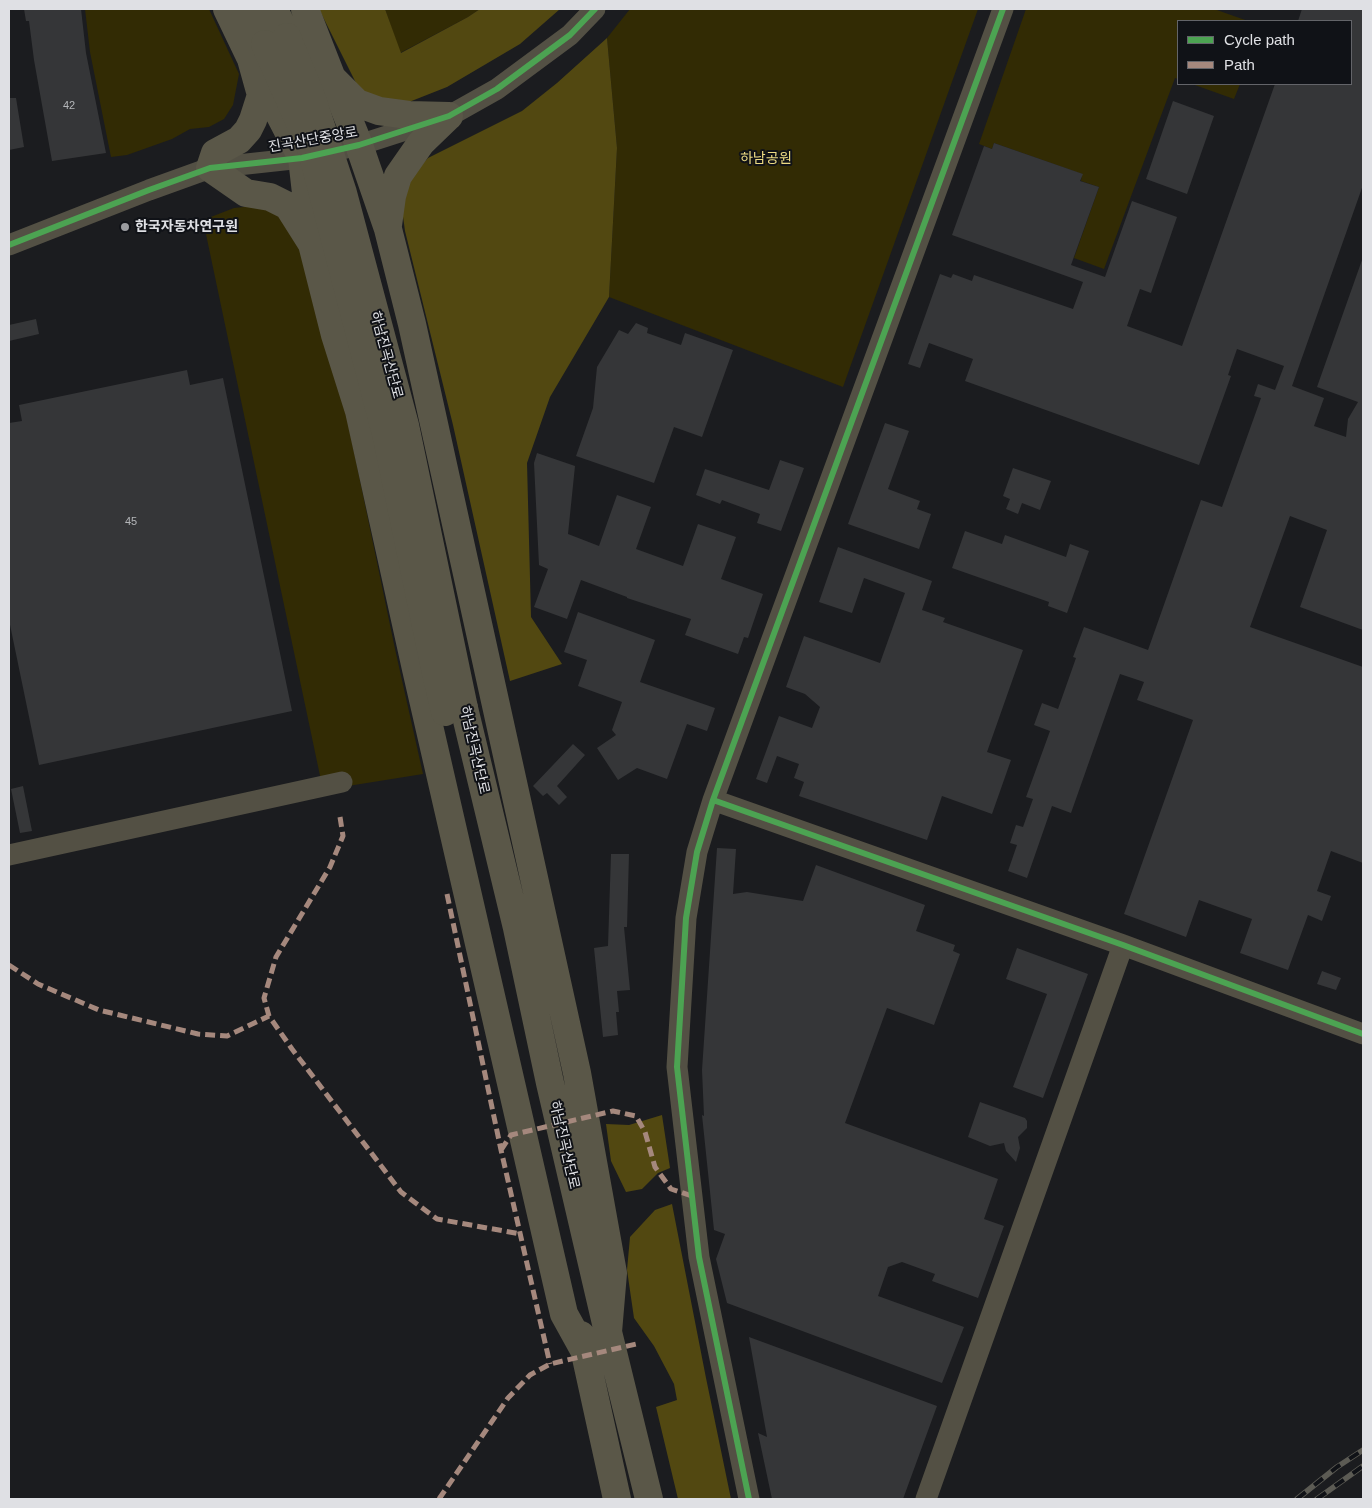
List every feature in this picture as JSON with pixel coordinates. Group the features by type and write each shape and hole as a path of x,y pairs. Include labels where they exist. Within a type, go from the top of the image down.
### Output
{"highway":[{"path":"227,9 268,46 302,158 312,244 335,336 359,411 418,679 564,1314 601,1344 613,1273 577,1073 412,324 388,229 358,145 305,9"},
{"name":"하남진곡산단로","path":"250,9 268,46 312,99 343,193 403,416 455,710 517,928 550,1083 601,1344 617,1499"},
{"name":"하남진곡산단로","path":"268,46 274,9"},
{"path":"268,46 261,95 253,120 238,140 215,153 210,168 246,193 270,197 288,206 312,244"},
{"path":"332,78 357,103 379,111 409,115 449,116"},
{"path":"388,229 392,196 398,176 421,143 449,116"},
{"name":"하남진곡산단로","path":"601,1344 649,1499"}],"street":[{"name":"진곡산단중앙로","path":"9,245 210,168 302,158 358,145 449,116 512,79 570,35 595,9"},
{"path":"749,1499 699,1256 677,1068 686,918 696,852 713,800 1003,9"},
{"path":"9,855 342,782"},
{"path":"713,800 1123,945 1363,1034"},
{"path":"926,1499 1123,945"}],"green space":[{"path":"85,9 209,9 239,74 233,105 224,119 209,127 190,129 172,139 127,155 111,157 90,52"},
{"path":"385,9 480,9 400,53"},
{"name":"하남공원","path":"630,9 978,9 843,387 609,297 617,148 607,38"},
{"path":"1026,9 1214,9 1245,20 1177,20 1177,79 1175,78 1104,269 1074,258 1099,187 1081,181 1082,174 994,143 992,149 979,144"},
{"path":"1195,85 1240,85 1234,99"},
{"path":"254,206 276,213 301,237 336,365 423,774 323,790 203,220 234,208"}],"shaded area":[{"path":"319,9 385,9 401,53 480,9 560,9 520,44 447,87 409,102 375,99 358,87"},
{"path":"607,38 617,148 609,297 550,397 527,463 531,617 562,664 510,681 453,425 405,231 401,202 410,177 428,158 522,111 557,83"},
{"path":"662,1115 670,1168 658,1173 642,1189 626,1192 611,1161 606,1124 629,1125"},
{"path":"672,1204 731,1499 678,1499 656,1407 677,1400 674,1384 654,1346 634,1318 627,1270 630,1237 655,1210"}],"building":[{"path":"24,9 81,9 86,53 106,153 52,161 29,21 26,21"},
{"path":"1302,9 1363,9 1363,185 1292,386 1324,398 1314,426 1346,437 1348,419 1358,402 1317,387 1362,260 1363,630 1300,607 1327,530 1290,516 1250,627 1363,667 1363,863 1331,851 1317,891 1331,896 1322,921 1308,915 1288,970 1240,953 1252,919 1199,900 1186,937 1124,914 1193,720 1137,700 1144,682 1120,674 1071,813 1052,806 1027,878 1008,871 1017,845 1010,843 1016,825 1023,827 1033,799 1026,797 1050,731 1034,725 1042,703 1058,709 1076,658 1073,657 1084,627 1148,650 1201,500 1222,507 1261,398 1254,396 1258,384 1275,390 1284,366 1237,349 1228,375 1231,376 1199,465 965,381 973,359 929,343 920,368 908,364 940,274 951,278 953,274 972,281 974,275 1073,309 1083,282 952,235 984,146 992,149 994,143 1083,174 1080,181 1099,187 1071,265 1105,277 1132,201 1177,217 1151,293 1140,289 1127,326 1182,346 1275,85 1352,85 1352,20 1298,20"},
{"path":"9,98 16,98 24,147 9,150"},
{"path":"1173,101 1214,116 1187,194 1146,179"},
{"path":"36,319 39,334 9,341 9,325"},
{"path":"636,323 648,328 647,333 681,345 685,333 733,350 702,437 674,427 654,483 576,456 593,408 597,367 619,330 628,334"},
{"path":"187,370 190,385 223,378 292,711 39,765 9,620 9,423 22,421 19,405"},
{"path":"885,423 909,431 888,489 920,501 917,509 931,514 919,549 848,524"},
{"path":"537,453 575,466 568,534 599,546 617,495 651,507 636,549 683,566 698,524 736,537 721,579 763,594 748,638 744,637 738,654 685,635 691,619 627,598 581,580 567,619 534,607 548,569 539,565 534,463"},
{"path":"780,460 804,468 781,531 757,523 760,514 722,500 720,504 696,495 705,469 769,490"},
{"path":"1013,468 1051,481 1040,510 1022,503 1018,514 1006,509 1010,499 1003,496"},
{"path":"965,531 1002,544 1005,535 1066,557 1070,544 1089,551 1067,613 1048,606 1049,602 952,568"},
{"path":"838,547 932,581 922,610 945,618 943,622 1023,650 987,752 1011,760 992,814 942,796 927,840 799,796 804,782 794,778 799,764 777,756 767,783 756,779 779,716 812,728 820,707 805,694 786,687 804,636 880,663 905,593 864,578 852,613 819,602"},
{"path":"578,612 655,640 640,682 715,708 707,731 687,724 667,779 637,768 618,780 597,748 616,735 612,730 622,702 578,686 587,660 564,652"},
{"path":"573,744 585,755 557,786 567,797 559,805 547,793 543,796 533,786"},
{"path":"23,786 32,831 20,833 11,789"},
{"path":"717,848 736,849 733,894 747,892 803,901 816,865 925,905 916,931 955,945 953,951 960,954 934,1025 887,1008 845,1123 998,1179 984,1219 1004,1226 978,1298 932,1281 935,1274 902,1262 888,1267 878,1296 964,1327 942,1383 727,1303 716,1259 725,1234 714,1230 702,1115 704,1116 702,1070"},
{"path":"611,854 629,854 627,927 624,927 630,990 617,991 619,1012 616,1012 618,1035 603,1037 594,948 608,946"},
{"path":"1017,948 1088,974 1043,1098 1013,1087 1047,994 1006,979"},
{"path":"1322,971 1341,978 1336,990 1317,984"},
{"path":"980,1102 1025,1118 1027,1121 1027,1128 1018,1137 1020,1148 1016,1162 1006,1151 1004,1143 990,1146 968,1137"},
{"path":"749,1337 937,1406 903,1499 772,1499 758,1433 767,1437"}],"railway":[{"path":"1297,1499 1337,1467 1363,1450"},
{"path":"1317,1499 1363,1466"}],"marked path":[{"path":"340,817 343,836 330,867 276,957 264,998 269,1016 401,1192 437,1219 521,1234"},
{"path":"447,894 501,1150 550,1364"},
{"path":"9,965 38,984 99,1010 198,1034 227,1036 269,1016"},
{"path":"501,1150 511,1135 613,1111 636,1116 645,1132 655,1167 671,1189 692,1196"},
{"path":"439,1499 508,1398 530,1375 550,1364 636,1344"}],"cycle path":[{"path":"9,245 210,168 302,158 359,145 449,116 497,89 570,35 595,9"},
{"path":"749,1499 699,1257 677,1067 686,918 697,852 713,800 1003,9"},
{"path":"713,800 1123,945 1363,1034"}],"place":[{"name":"한국자동차연구원","path":"125,227"}]}
